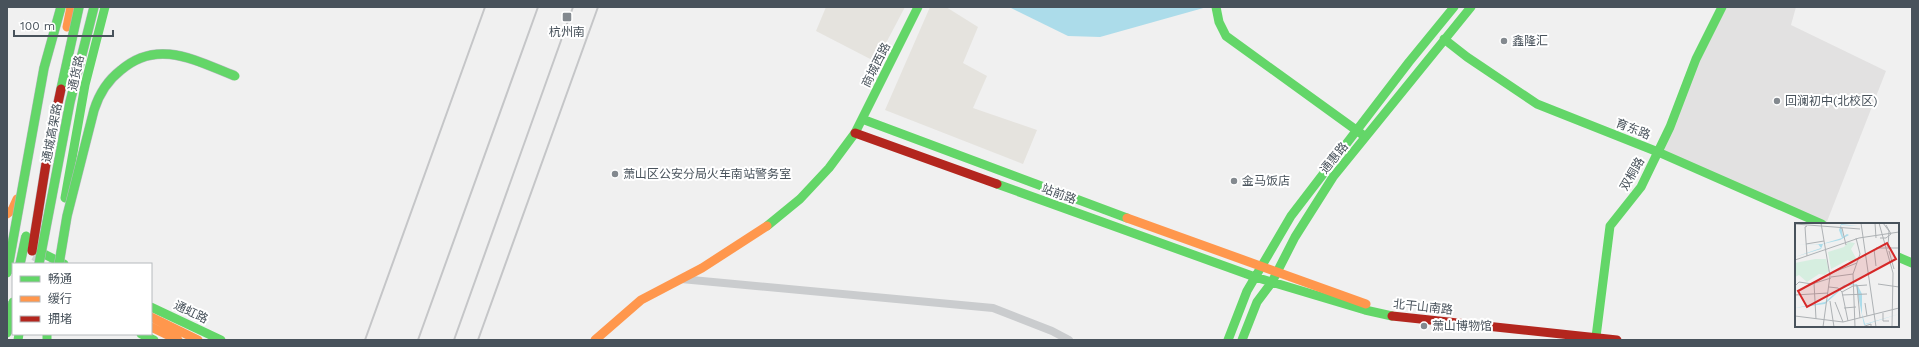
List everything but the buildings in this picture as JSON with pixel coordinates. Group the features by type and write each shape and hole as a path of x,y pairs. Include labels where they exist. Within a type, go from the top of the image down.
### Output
{"main road":[{"path":"18,263 31,167 47,75 62,7"},
{"path":"10,275 44,68 62,7"},
{"path":"18,263 38,153 71,7"},
{"name":"通城高架路","path":"30,263 49,145 80,7"},
{"name":"通城高架路","path":"39,263 70,102 94,7"},
{"name":"通货路","path":"57,263 70,167 85,85 105,7"},
{"name":"商城西路","path":"595,340 641,300 735,248 767,226 800,199 829,168 855,133 918,7"},
{"name":"通惠路","path":"1228,340 1247,291 1291,216 1409,62 1454,7"},
{"name":"通惠路","path":"1242,338 1257,302 1272,282 1295,237 1315,203 1333,177 1471,7"},
{"name":"双桐路","path":"1596,337 1610,226 1641,188 1670,127 1696,59 1722,7"},
{"path":"1216,8 1219,22 1226,36 1367,137"},
{"name":"育东路","path":"1444,39 1479,66 1538,104 1658,152 1820,223"},
{"path":"57,263 72,190 99,96 116,73 137,58 159,53 192,59 235,76"},
{"path":"57,263 69,133 70,102"},
{"path":"862,119 1260,267 1371,306 1416,319"},
{"name":"站前路","path":"855,133 1255,277"},
{"path":"7,214 12,210 31,167"},
{"path":"7,233 57,263"},
{"path":"7,256 18,263"},
{"path":"1899,257 1912,263"},
{"name":"北干山南路","path":"1255,277 1365,310 1400,318 1617,340"},
{"name":"通虹路","path":"152,306 221,340"},
{"path":"7,332 12,307"},
{"name":"通虹路","path":"152,317 198,340"},
{"path":"152,327 178,340"},
{"path":"1225,340 1233,329"},
{"path":"143,335 154,340"}],"street":[{"path":"681,279 993,308 1052,331 1069,340"}],"shaded area":[{"path":"826,7 905,7 876,62 816,31"},
{"path":"930,7 946,7 978,27 963,63 987,76 973,108 1037,130 1023,164 885,110"},
{"name":"回澜初中(北校区)","path":"1722,7 1796,7 1791,25 1886,71 1826,223 1658,152"}],"water":[{"path":"1009,7 1207,7 1100,37 1068,36"}],"tunnel":[{"path":"34,255 49,263"}],"railway":[{"path":"365,340 485,7"},
{"path":"418,340 538,7"},
{"path":"454,340 573,7"},
{"path":"478,340 598,7"}],"traffic: fast":[{"path":"7,273 44,68 61,7"},
{"path":"61,89 79,7"},
{"path":"39,263 70,102 94,7"},
{"path":"65,198 85,85 105,7"},
{"path":"767,226 800,199 829,168 855,133 918,7"},
{"path":"1216,7 1219,22 1226,36 1363,135"},
{"path":"1228,340 1247,291 1291,216 1409,62 1454,7"},
{"path":"1242,340 1257,302 1272,282 1295,237 1333,177 1471,7"},
{"path":"1596,337 1610,226 1641,187 1670,127 1696,59 1722,7"},
{"path":"1444,39 1467,57 1537,104 1658,152 1820,223"},
{"path":"59,263 67,216 94,110 98,98 112,78 135,60 149,55 163,54 177,55 192,59 235,76"},
{"path":"862,119 1127,218"},
{"path":"997,184 1255,277 1365,310 1392,316"},
{"path":"20,263 26,236"},
{"path":"34,249 62,263"},
{"path":"1899,257 1912,263"},
{"path":"7,333 12,307"},
{"path":"152,307 221,340"},
{"path":"18,340 19,335"},
{"path":"47,335 47,340"},
{"path":"143,335 154,340"}],"traffic: slow":[{"path":"67,27 71,7"},
{"path":"7,214 12,210 17,199"},
{"path":"1127,218 1366,304"},
{"path":"595,340 641,300 702,268 767,226"},
{"path":"152,317 198,340"},
{"path":"152,327 178,340"}],"traffic: jam":[{"path":"32,251 49,145 61,89"},
{"path":"855,133 997,184"},
{"path":"1392,316 1617,340"}],"place":[{"name":"杭州南","path":"567,17"},
{"name":"鑫隆汇","path":"1504,41"},
{"name":"回澜初中(北校区)","path":"1777,101"},
{"name":"萧山区公安分局火车南站警务室","path":"615,174"},
{"name":"金马饭店","path":"1234,181"},
{"name":"萧山博物馆","path":"1424,326"}]}
